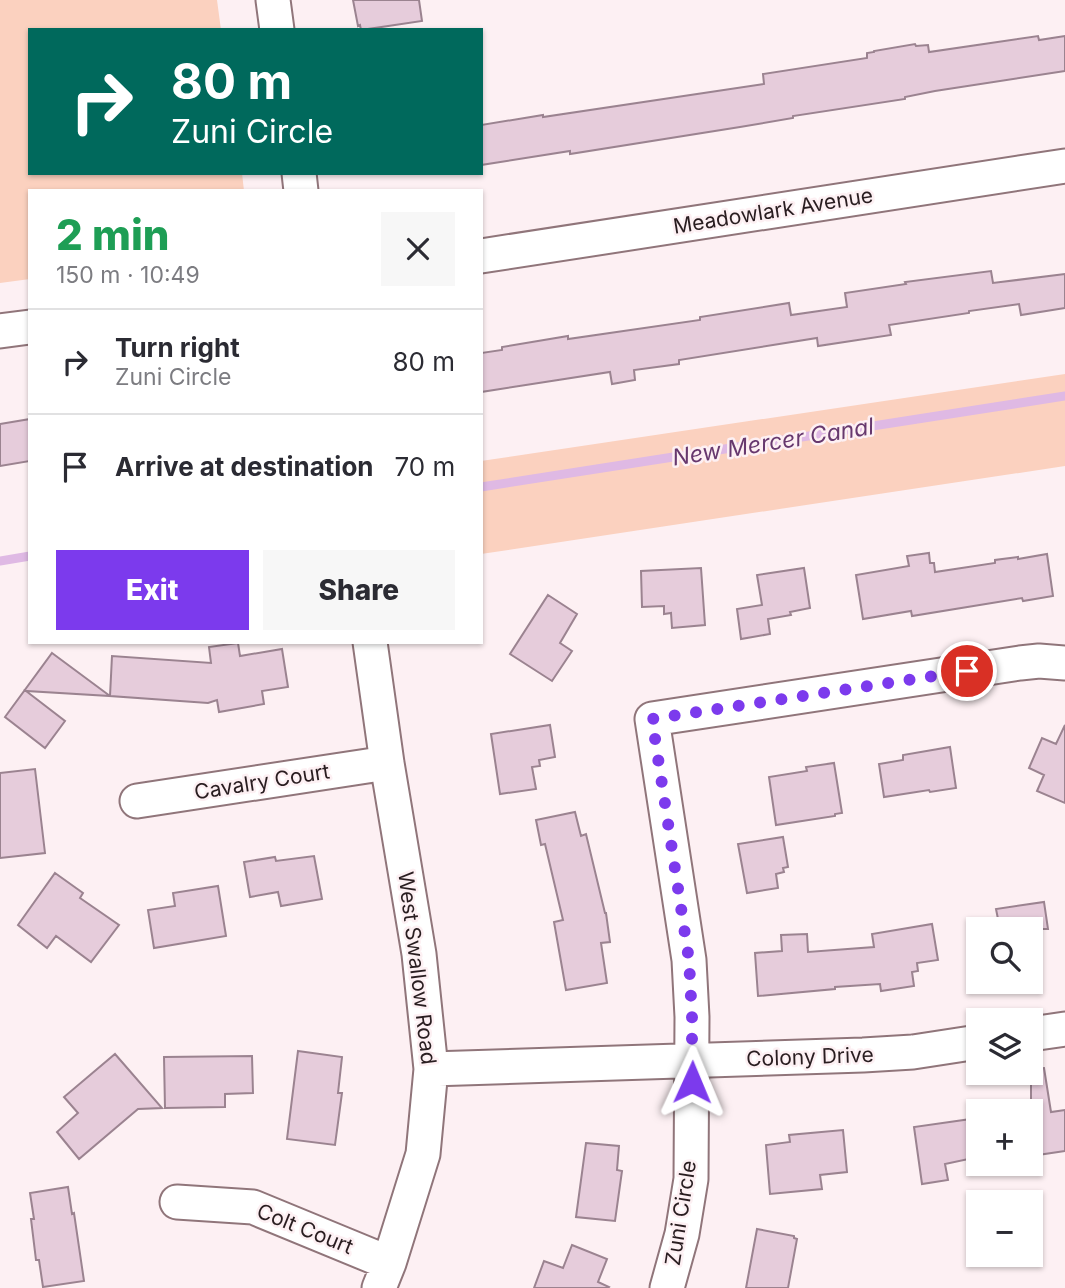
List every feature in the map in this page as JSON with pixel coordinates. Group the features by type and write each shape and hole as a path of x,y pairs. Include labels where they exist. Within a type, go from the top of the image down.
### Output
{"street":[{"path":"273,0 277,28"},
{"name":"Meadowlark Avenue","path":"483,256 1065,166"},
{"path":"0,331 28,327"},
{"name":"West Swallow Road","path":"370,644 419,954 431,1069 424,1154 384,1275"},
{"name":"Zuni Circle","path":"667,1288 682,1234 691,1179 692,1017 689,960 652,719 1020,663 1065,663"},
{"name":"Cavalry Court","path":"137,801 387,763"},
{"path":"1043,1032 1065,1029"},
{"name":"Colony Drive","path":"431,1069 913,1052 966,1044"},
{"name":"Colt Court","path":"177,1202 253,1207 384,1275"}],"shaded area":[{"path":"0,0 217,0 221,28 28,28 28,175 242,175 244,189 28,189 28,279 0,283"},
{"path":"1065,374 1065,466 483,554 483,461"}],"building":[{"path":"353,0 419,0 422,21 375,28 358,26"},
{"path":"1038,36 1039,40 1065,36 1065,71 935,91 905,99 740,127 483,165 483,125 764,84 763,74 867,58 867,53 915,44 928,45 929,52"},
{"path":"991,271 993,283 1065,274 1065,308 1021,315 1019,304 969,311 889,325 891,335 818,346 817,338 679,360 679,364 634,370 635,380 612,384 610,372 483,392 483,353 502,350 502,347 700,320 700,317 789,303 791,315 847,307 845,293 906,284 905,282"},
{"path":"28,419 28,461 0,466 0,424"},
{"path":"929,553 935,572 995,563 995,560 1047,554 1053,596 1023,601 1022,598 912,616 911,611 863,619 856,575 909,566 907,556"},
{"path":"701,568 705,625 672,628 671,613 664,614 664,606 642,607 641,571"},
{"path":"804,568 810,608 768,619 770,634 741,639 737,609 762,605 757,575"},
{"path":"548,595 577,614 560,643 572,651 552,681 510,654"},
{"path":"238,644 240,656 282,649 288,687 262,691 264,704 219,712 217,700 208,703 110,696 112,656 211,663 209,647"},
{"path":"52,653 110,696 26,691 65,721 45,748 5,717"},
{"path":"550,725 555,757 539,760 540,766 532,767 536,789 500,794 491,734"},
{"path":"1065,725 1065,803 1037,791 1044,775 1029,768 1042,738 1056,744"},
{"path":"950,747 956,788 884,797 879,764 903,760 903,755"},
{"path":"834,763 842,813 776,825 769,777 807,771 806,767"},
{"path":"35,769 45,853 0,858 0,773"},
{"path":"575,812 581,836 586,834 606,913 610,942 601,943 607,983 566,990 554,922 563,920 545,844 541,845 536,820"},
{"path":"783,837 788,867 783,868 784,872 776,874 778,888 747,893 738,844"},
{"path":"314,856 322,899 281,906 278,892 250,897 244,862 275,857 276,861"},
{"path":"55,873 83,893 80,898 119,925 91,962 56,936 47,948 18,925"},
{"path":"218,886 226,936 154,948 148,910 175,906 173,893"},
{"path":"1044,902 1048,929 1043,929 1043,917 998,917 996,909"},
{"path":"932,924 938,960 917,963 918,971 912,972 914,986 881,991 880,984 758,996 755,953 782,951 781,935 807,934 808,952 874,947 872,934"},
{"path":"298,1051 342,1057 338,1093 342,1093 335,1145 287,1139"},
{"path":"115,1054 162,1108 138,1109 79,1159 57,1132 78,1113 64,1097"},
{"path":"252,1056 253,1093 225,1094 225,1107 165,1108 164,1057"},
{"path":"1043,1068 1051,1112 1065,1110 1065,1151 1043,1154 1043,1099 1031,1099 1031,1085 1043,1085"},
{"path":"966,1120 966,1160 945,1164 948,1180 922,1184 914,1127"},
{"path":"843,1130 847,1172 820,1175 822,1189 770,1194 766,1145 790,1142 789,1135"},
{"path":"586,1143 619,1146 617,1170 622,1171 615,1221 576,1217"},
{"path":"68,1187 84,1281 43,1287 39,1260 36,1260 30,1193"},
{"path":"757,1229 794,1236 797,1239 788,1288 746,1288"},
{"path":"572,1245 607,1259 598,1282 609,1287 534,1288 544,1261 563,1268"}],"waterway":[{"name":"New Mercer Canal","path":"483,487 1065,396"},
{"name":"New Mercer Canal","path":"0,561 28,556"}],"route":[{"path":"692,1082 689,960 652,719 967,671"}]}
